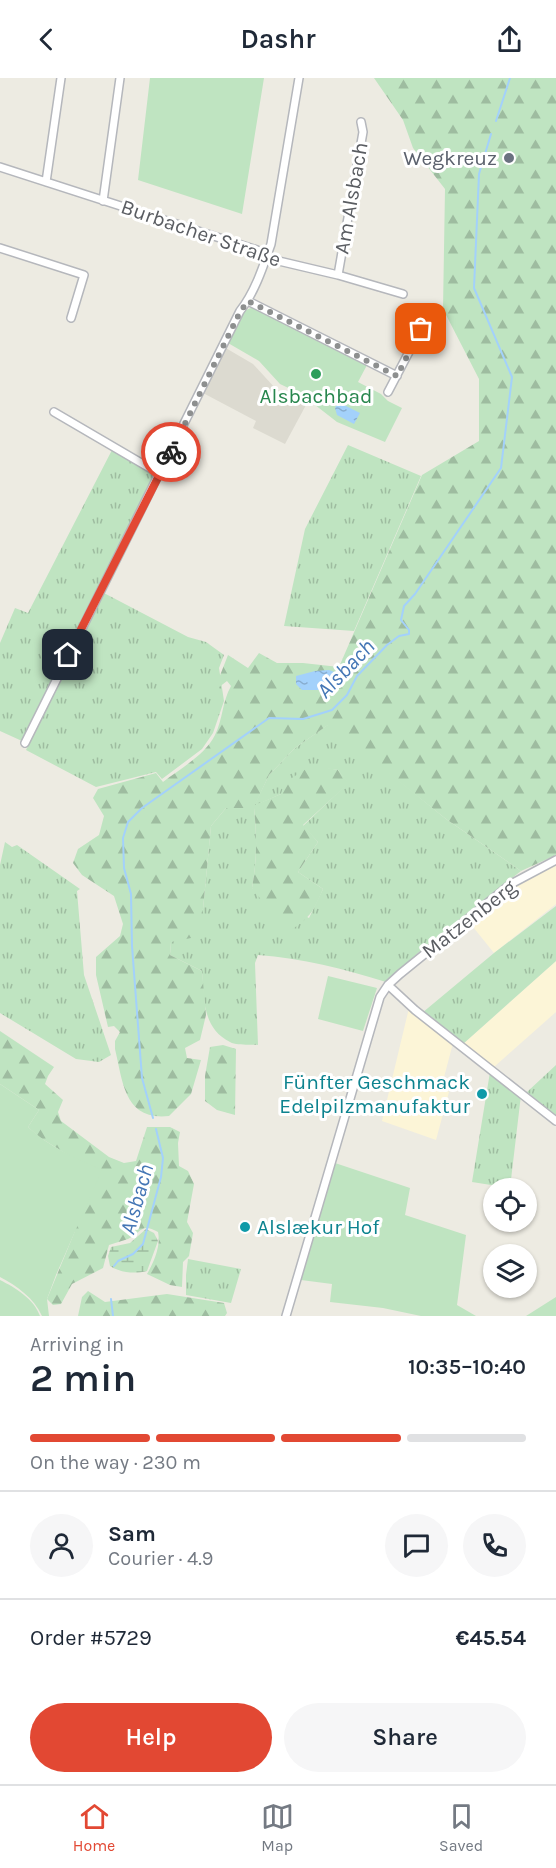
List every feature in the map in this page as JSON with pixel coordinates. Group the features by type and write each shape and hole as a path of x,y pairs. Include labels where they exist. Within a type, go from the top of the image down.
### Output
{"street":[{"path":"46,182 61,78"},
{"path":"103,201 120,78"},
{"path":"25,743 240,312 248,301 266,258 271,244 299,78"},
{"name":"Am Alsbach","path":"338,275 363,132 361,122"},
{"name":"Burbacher Straße","path":"0,167 257,250 266,258 338,275 403,294"},
{"path":"0,248 84,275 71,318"},
{"path":"248,301 397,376"},
{"path":"388,392 421,329"},
{"path":"54,412 160,474"},
{"name":"Matzenberg","path":"286,1316 380,997 388,985 511,884 556,860"},
{"path":"388,985 415,1010 556,1121"}],"shaded area":[{"path":"224,347 253,364 276,389 306,405 285,444 253,428 256,421 203,393"},
{"path":"556,864 556,904 494,953 469,922 521,881"},
{"path":"556,961 556,1012 494,1067 463,1044"},
{"path":"409,1008 453,1043 442,1085 449,1092 436,1140 382,1121"}],"green space":[{"path":"150,78 264,78 242,214 138,180"},
{"path":"374,78 556,78 556,855 521,871 446,819 328,725 295,748 269,775 255,805 281,794 284,783 312,765 338,770 349,783 303,825 318,842 298,872 323,889 306,919 287,933 252,888 256,848 254,808 226,808 211,826 203,909 191,938 171,942 170,955 202,971 206,1015 200,1040 185,1048 187,1058 201,1060 191,1094 169,1116 154,1116 134,1106 128,1097 115,1049 115,1041 120,1032 114,1026 108,1027 96,975 96,957 120,936 123,924 114,896 82,875 73,863 78,849 99,835 104,816 93,798 98,789 156,773 163,782 205,749 218,729 231,686 227,681 214,691 212,686 219,678 228,655 248,668 259,653 277,663 339,667 422,475 479,441 479,379 443,309 445,189 413,148 403,120"},
{"name":"Alsbachbad","path":"253,307 367,365 358,382 402,408 385,442 337,422 301,394 280,384 259,361 228,343 242,312"},
{"path":"348,445 421,476 354,631 284,626 305,529"},
{"path":"112,450 155,475 22,741 0,731 0,643 15,608 28,613"},
{"path":"102,592 188,637 206,642 224,655 219,668 224,701 213,733 202,749 162,779 156,772 96,787 26,750"},
{"path":"329,724 446,819 521,871 428,944 386,982 323,965 258,955 255,963 258,1045 233,1043 221,1036 209,1021 204,1002 202,971 170,955 171,942 203,909 211,826 226,808 254,808 256,848 252,888 309,918 323,889 298,872 318,842 303,826 348,783 338,770 323,768 281,794 254,806 269,775 295,748"},
{"path":"5,842 12,847 17,845 80,889 77,891 84,975 111,1055 99,1062 76,1059 0,1013 0,865"},
{"path":"556,906 556,961 463,1044 422,1013 494,953"},
{"path":"328,976 377,988 363,1031 318,1019"},
{"path":"0,1031 54,1067 45,1084 63,1100 58,1112 61,1121 109,1157 124,1163 136,1161 147,1127 170,1127 180,1132 179,1166 188,1171 194,1184 187,1222 193,1233 189,1256 183,1262 182,1287 170,1285 147,1274 156,1254 159,1237 158,1232 144,1228 128,1239 109,1245 103,1268 72,1284 61,1304 53,1305 47,1299 75,1231 68,1155 39,1137 28,1127 39,1110 0,1084"},
{"path":"223,1045 236,1049 235,1115 217,1110 205,1101 205,1076 210,1047"},
{"path":"556,1065 556,1116 527,1092"},
{"path":"490,1072 521,1095 511,1178 483,1178 483,1184 472,1182"},
{"path":"0,1084 39,1110 28,1127 36,1134 63,1152 102,1170 47,1299 49,1316 42,1316 24,1293 0,1277"},
{"path":"335,1163 410,1188 405,1215 466,1235 457,1305 476,1316 421,1316 383,1308 330,1302 332,1284 301,1280"},
{"path":"146,1229 154,1233 158,1241 147,1271 128,1272 110,1266 108,1256 111,1247 130,1243"},
{"path":"188,1259 241,1269 231,1303 186,1295"},
{"path":"0,1280 29,1299 40,1316 0,1316"},
{"path":"88,1291 105,1302 167,1294 224,1303 227,1313 225,1316 78,1316 82,1297"},
{"path":"556,1297 556,1316 526,1316"}],"water":[{"path":"342,394 345,396 344,405 360,413 354,424 337,415 335,408"},
{"path":"329,670 334,672 336,685 327,690 302,690 296,684 296,676"}],"waterway":[{"name":"Alsbach","path":"496,121 510,78"},
{"name":"Alsbach","path":"153,1118 142,1078 132,946 131,894 124,868 123,838 128,822 142,808 269,718 303,719 332,710 347,695 357,676 387,645 399,636 409,634 409,630 401,620 404,606 415,594 501,468 512,377 474,288 479,174 491,134"},
{"name":"Alsbach","path":"114,1266 118,1261 133,1254 143,1244 161,1177 163,1158 156,1129"},
{"name":"Alsbach","path":"111,1299 113,1316"}],"way so far":[{"path":"171,452 240,312 248,301 397,376 421,329"}],"place":[{"name":"Wegkreuz","path":"509,158"},
{"name":"Alsbachbad","path":"316,374"},
{"name":"Fünfter Geschmack Edelpilzmanufaktur","path":"482,1094"},
{"name":"Alslækur Hof","path":"245,1227"}],"route":[{"path":"68,655 171,452"}]}
